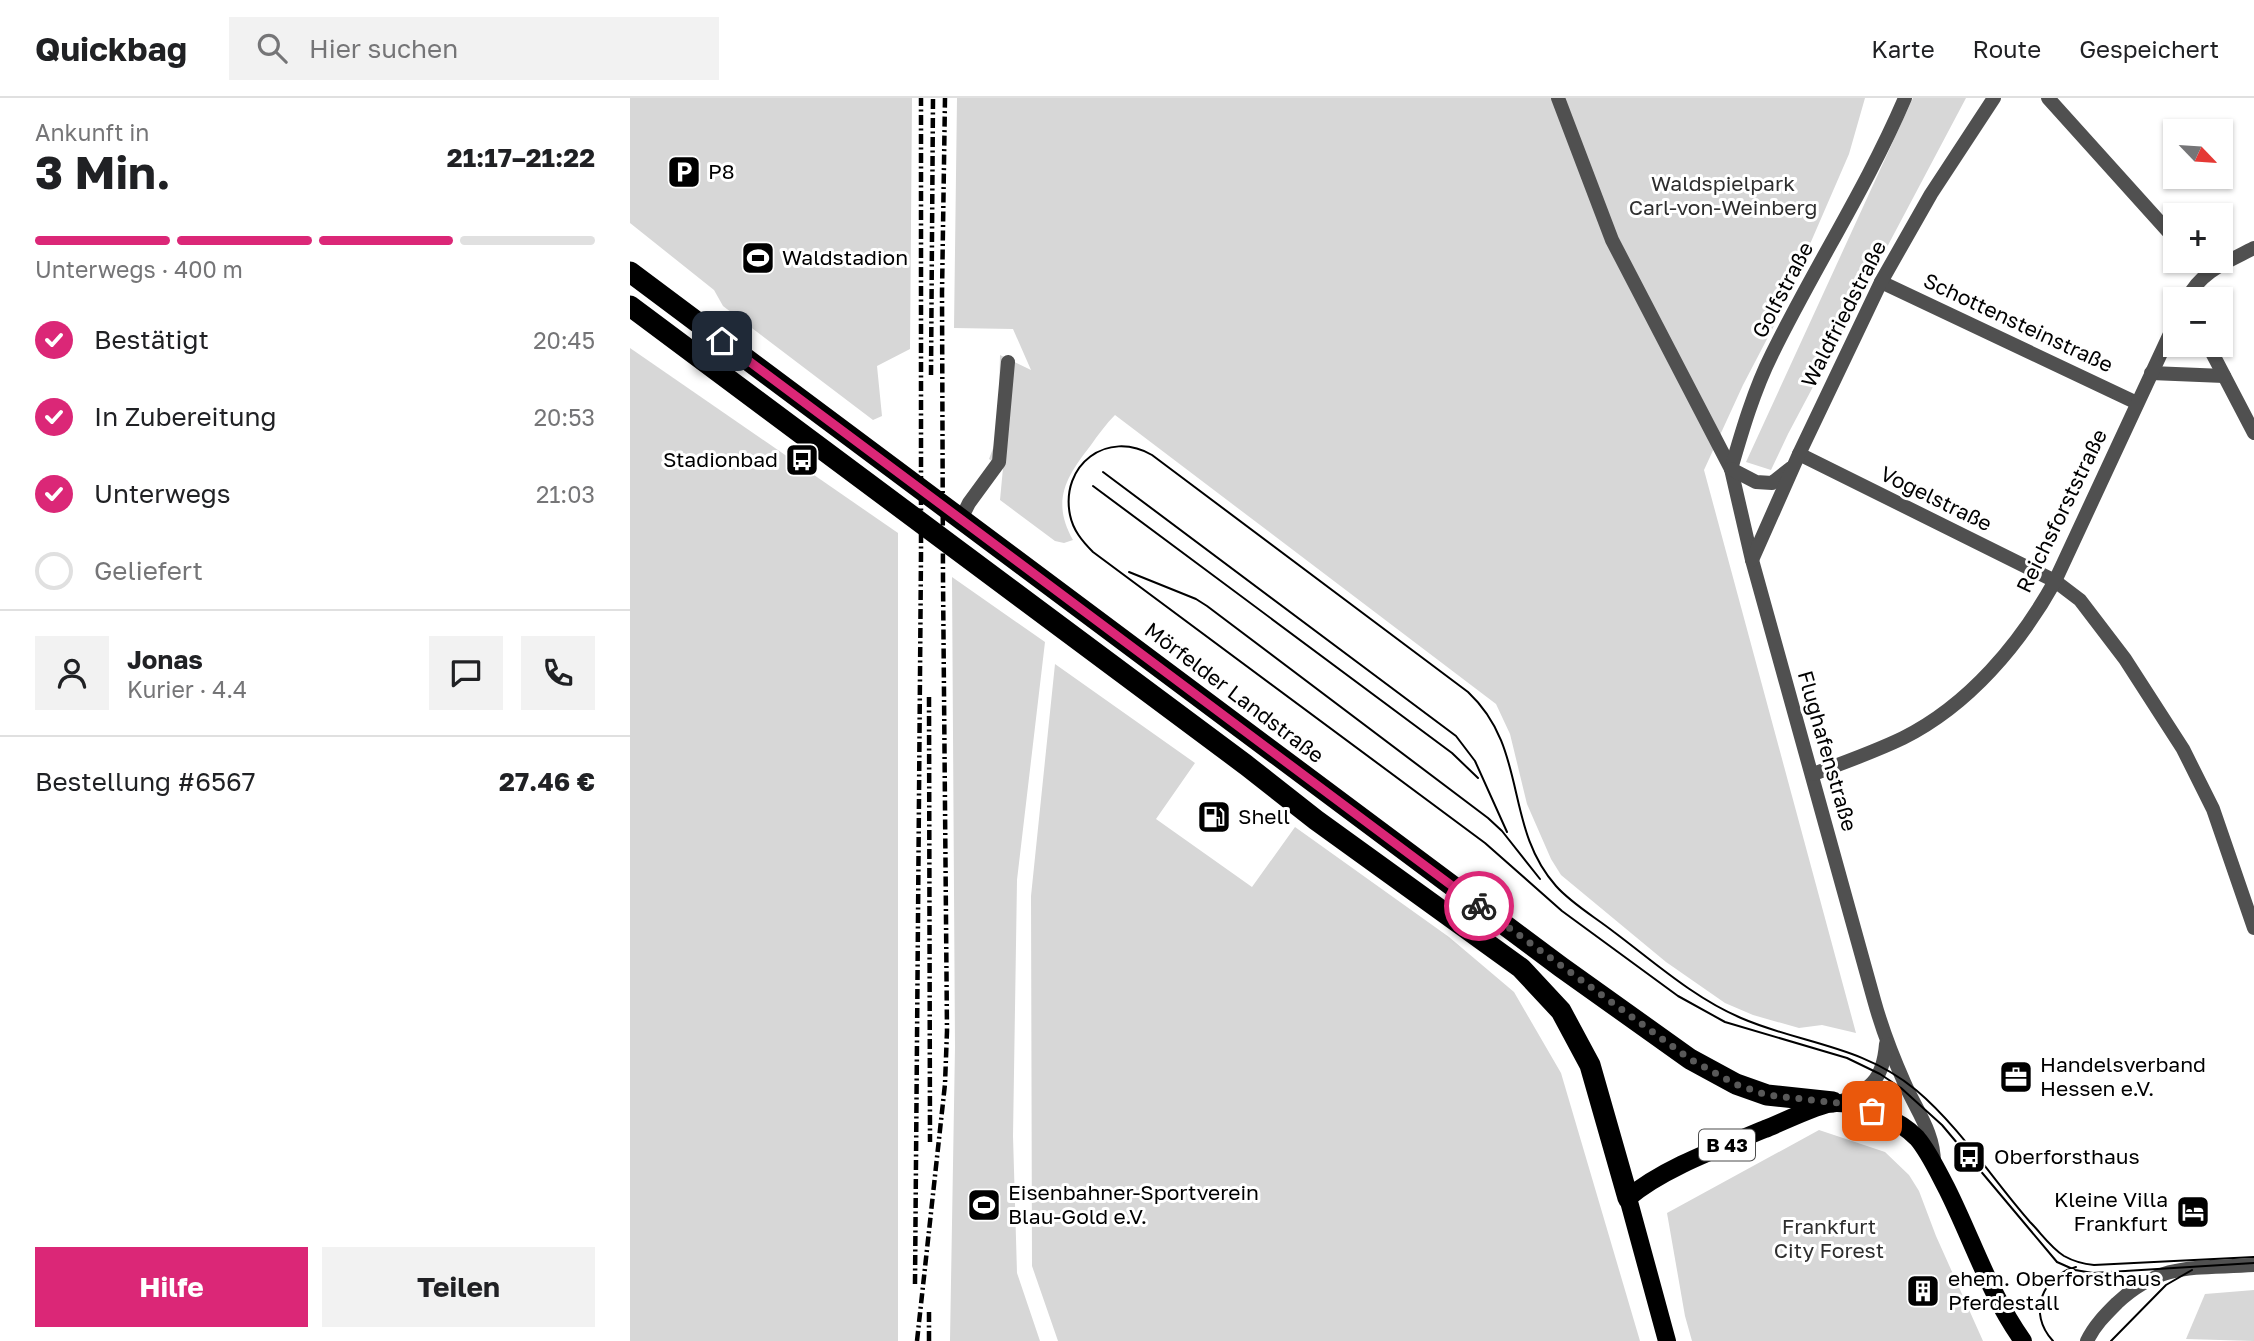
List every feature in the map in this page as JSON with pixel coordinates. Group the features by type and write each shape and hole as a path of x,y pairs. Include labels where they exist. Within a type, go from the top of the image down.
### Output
{"highway":[{"name":"Mörfelder Landstraße","path":"630,272 1538,951 1690,1059 1757,1093 1835,1103"},
{"path":"630,306 1316,820 1521,968 1562,1012 1590,1065 1628,1198"}],"main road":[{"name":"B 43","path":"1628,1198 1644,1184 1665,1173 1749,1136 1835,1103"},
{"path":"1835,1103 1872,1111 1902,1126 1917,1139 1934,1164 1991,1284 2023,1341"},
{"path":"1628,1198 1667,1341"}],"street":[{"name":"Flughafenstraße","path":"1558,98 1612,240 1731,470 1752,559 1886,1043 1930,1133 1934,1164"},
{"name":"Golfstraße","path":"1731,470 1743,427 1771,356 1886,141 1905,98"},
{"name":"Waldfriedstraße","path":"1752,559 1881,282 1931,194 1994,98"},
{"path":"2048,98 2163,226"},
{"path":"2233,256 2254,248"},
{"name":"Schottensteinstraße","path":"1881,282 2137,403"},
{"name":"Reichsforststraße","path":"1813,774 1856,759 1906,736 1964,698 2006,654 2055,581 2163,348"},
{"path":"2214,357 2254,433"},
{"path":"961,519 969,503 999,462 1008,362"},
{"path":"2151,373 2224,376"},
{"path":"1731,470 1756,482 1773,483 1796,460"},
{"name":"Vogelstraße","path":"1796,460 2055,581 2080,600 2125,659 2183,750 2213,809 2254,928"},
{"name":"Flughafenstraße","path":"1835,1103 1861,1093 1875,1081 1884,1065 1886,1043"},
{"path":"2087,1341 2099,1321 2132,1290 2154,1276 2183,1269 2254,1265"}],"green space":[{"name":"Waldstadion","path":"630,98 912,98 910,349 877,366 882,416 873,420 723,306 714,290 630,223"},
{"name":"Waldspielpark Carl-von-Weinberg","path":"957,98 1865,98 1849,154 1778,318 1743,385 1704,470 1856,1033 1822,1025 1799,1028 1753,1015 1725,1003 1666,962 1561,875 1551,859 1527,804 1510,734 1496,704 1115,415 1075,468 1064,490 1063,513 1073,540 1064,543 1055,541 1000,500 1003,468 989,459 998,435 1000,355 1031,370 1013,329 954,328"},
{"path":"1913,98 1966,98 1771,470 1746,462"},
{"path":"630,348 898,533 898,1341 630,1341"},
{"path":"952,577 1045,642 1017,880 1013,1136 1017,1273 1040,1341 950,1341 955,1047"},
{"path":"1055,664 1195,763 1156,819 1252,887 1295,827 1449,937 1514,992 1561,1073 1640,1341 1058,1341 1032,1266 1031,896"},
{"name":"Frankfurt City Forest","path":"1819,1130 1885,1152 1909,1175 1919,1191 1983,1341 1692,1341 1667,1213"},
{"path":"2254,1290 2254,1341 2186,1339 2205,1294"}],"tram line":[{"path":"2254,1257 2094,1265 2064,1256 2016,1206 1947,1120 1916,1090 1895,1075 1853,1054 1764,1027 1724,1010 1675,979 1562,893 1540,863 1528,838 1500,738 1487,714 1468,692 1152,455 1135,448 1119,446 1090,456 1080,467 1072,481 1070,515 1078,535 1093,552 1485,843 1562,911 1678,996 1725,1022 1847,1058 1901,1088 1942,1125 2057,1262 2075,1270 2093,1273 2254,1263"},
{"path":"1103,472 1456,736 1475,761 1507,832"},
{"path":"1093,486 1452,753 1478,778"},
{"path":"1129,572 1207,606 1488,818 1502,831 1540,879"},
{"path":"2053,1341 2041,1319 2042,1297 2054,1278 2076,1267"},
{"path":"2111,1341 2166,1285 2192,1270"}],"railway":[{"path":"915,1284 921,554 921,98"},
{"path":"931,375 933,98"},
{"path":"917,1341 945,1084 947,1031 942,293 945,98"},
{"path":"929,697 930,1142"},
{"path":"929,1310 929,1341"}],"way so far":[{"path":"1479,906 1690,1059 1735,1084 1767,1095 1838,1103 1872,1111"}],"place":[{"name":"P8","path":"684,172"},
{"name":"Waldstadion","path":"758,258"},
{"name":"Stadionbad","path":"802,460"},
{"name":"Shell","path":"1214,817"},
{"name":"Handelsverband Hessen e.V.","path":"2016,1077"},
{"name":"Oberforsthaus","path":"1969,1157"},
{"name":"Eisenbahner-Sportverein Blau-Gold e.V.","path":"984,1205"},
{"name":"Kleine Villa Frankfurt","path":"2193,1212"},
{"name":"ehem. Oberforsthaus Pferdestall","path":"1923,1291"}],"route":[{"path":"722,341 1479,906"}]}
